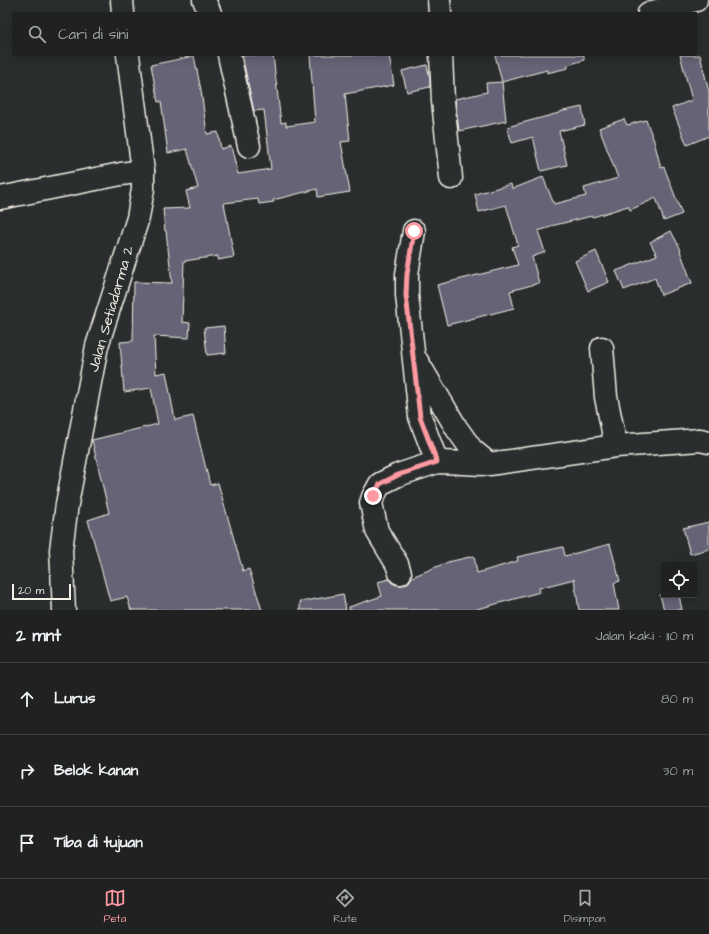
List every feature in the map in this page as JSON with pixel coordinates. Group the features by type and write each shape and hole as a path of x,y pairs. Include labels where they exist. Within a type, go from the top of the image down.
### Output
{"street":[{"path":"122,0 123,12"},
{"path":"204,0 210,12"},
{"path":"439,0 440,12"},
{"path":"653,12 696,0"},
{"name":"Jalan Setiadarma 2","path":"64,610 61,550 67,504 97,346 138,218 143,189 143,171 128,56"},
{"path":"229,56 249,146"},
{"path":"441,56 443,101 451,178"},
{"path":"0,198 143,171"},
{"path":"414,231 407,274 406,295 420,417 437,462"},
{"path":"602,348 606,397 616,446"},
{"path":"413,353 457,429 472,450 489,464"},
{"path":"400,573 397,564 378,531 371,503 380,484 398,475 437,462 489,464 616,446 700,440 709,442"}],"building":[{"path":"700,55 709,92 709,136 687,145 672,108 692,100 680,56"},
{"path":"194,56 201,90 207,134 218,132 221,149 231,146 238,174 271,169 264,110 254,111 242,56 273,56 281,123 286,122 286,126 315,122 310,56 389,56 394,85 345,94 350,141 341,142 350,192 318,197 317,189 273,200 274,202 259,204 258,199 224,203 234,257 218,260 218,256 184,261 182,322 190,323 189,338 154,336 156,374 166,372 175,420 193,416 210,485 218,483 243,571 249,569 262,610 131,610 127,597 110,601 88,520 109,513 92,440 158,424 151,388 124,392 120,342 133,341 134,282 172,283 163,209 190,208 186,191 198,188 187,149 168,153 161,101 158,102 151,65"},
{"path":"495,56 584,56 584,60 568,65 568,68 547,73 547,70 502,82"},
{"path":"427,65 430,87 407,92 402,71"},
{"path":"502,82 506,121 459,131 455,99 487,92 486,83"},
{"path":"582,107 585,125 559,131 567,165 541,171 533,137 512,143 507,127"},
{"path":"624,119 627,125 646,120 654,141 661,168 664,167 682,214 664,221 656,198 630,210 628,206 593,217 551,226 538,231 545,252 532,257 539,283 510,291 514,308 447,325 437,285 518,265 512,247 518,245 506,205 479,212 475,194 511,184 512,189 543,177 554,204 586,196 584,188 618,178 599,128"},
{"path":"671,231 681,250 680,251 692,283 661,295 655,278 624,290 616,271 657,255 650,242"},
{"path":"596,251 609,282 588,291 575,261"},
{"path":"224,326 226,353 207,355 204,328"},
{"path":"709,522 709,549 690,554 683,528"},
{"path":"610,544 620,581 614,583 619,610 579,610 574,579 539,588 540,592 474,610 349,610 349,607 382,596 378,582 389,579 392,583 397,585 404,585 409,582 412,577 448,562 474,556 477,573 518,561 517,557 563,547 565,556"},
{"path":"343,594 346,610 300,610 300,602"},
{"path":"660,595 661,598 680,598 682,610 664,610"}],"route":[{"path":"373,496 380,484 398,475 437,462 420,417 406,295 407,274 414,231"}]}
